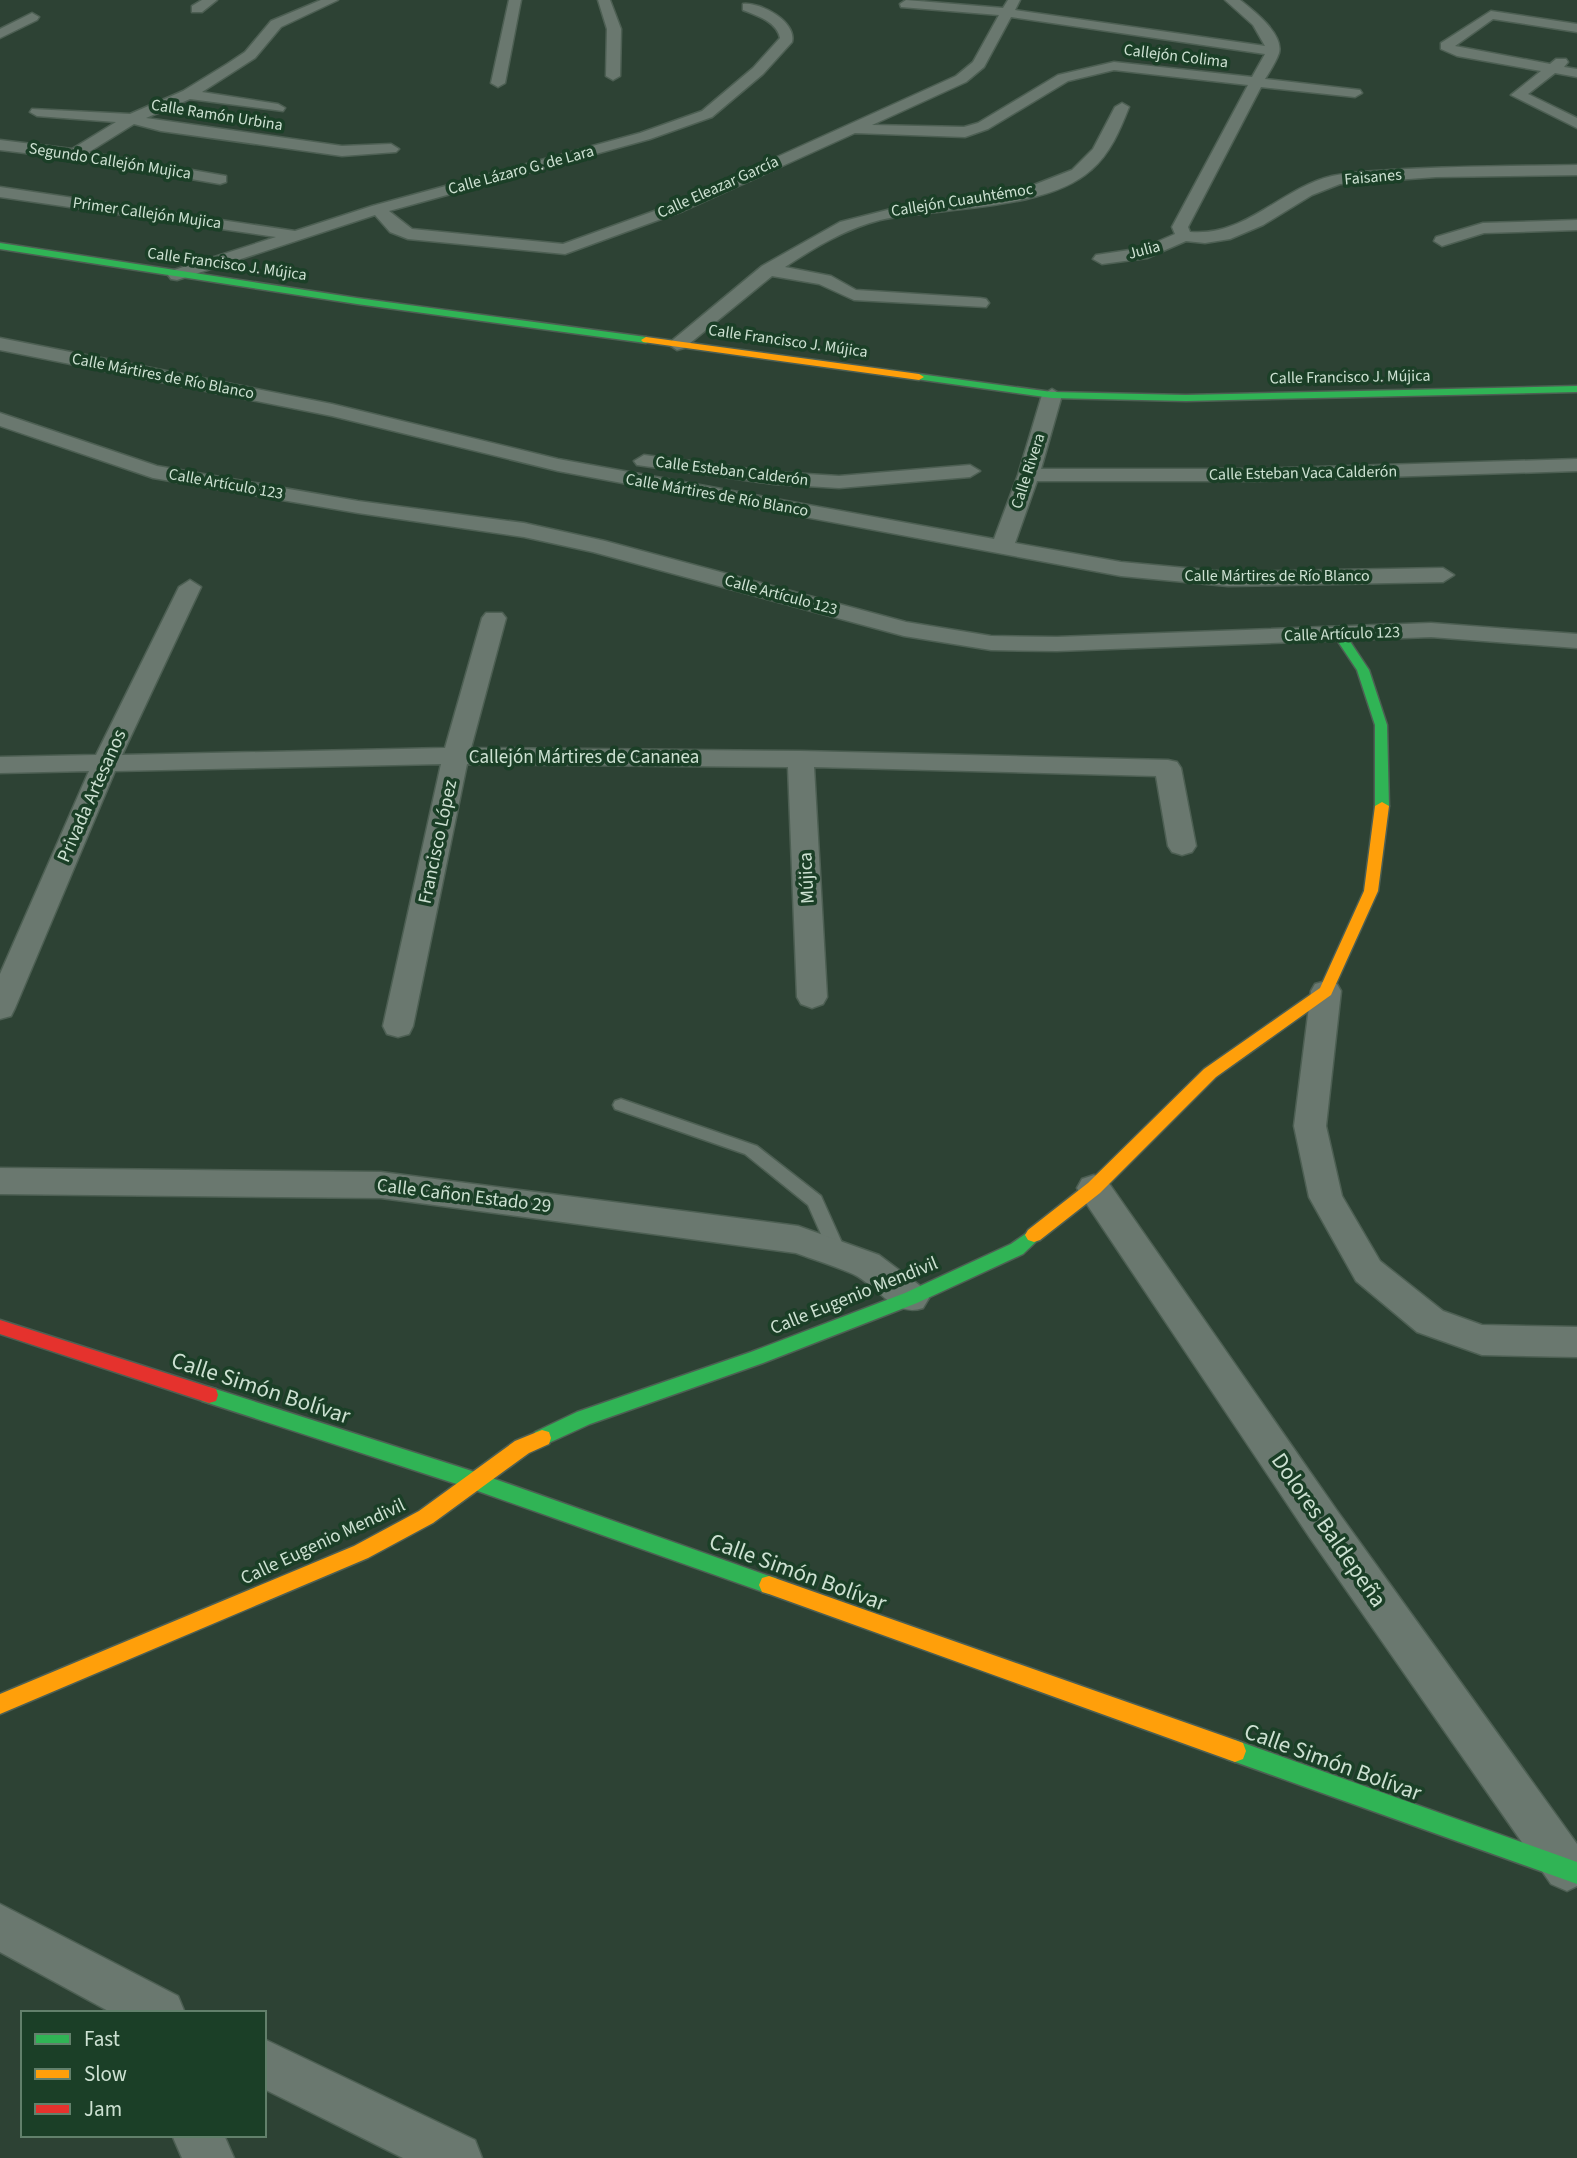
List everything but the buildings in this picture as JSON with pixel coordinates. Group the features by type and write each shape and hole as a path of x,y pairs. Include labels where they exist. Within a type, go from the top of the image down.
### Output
{"street":[{"path":"197,9 211,0"},
{"path":"75,154 132,119 188,94 250,55 276,24 332,0"},
{"path":"498,83 515,0"},
{"path":"604,0 614,29 613,76"},
{"path":"1184,236 1180,228 1273,51 1272,42 1239,1"},
{"path":"906,4 1010,6 1138,49 1273,51"},
{"name":"Calle Eleazar García","path":"378,209 396,228 408,234 565,249 677,208 854,129 974,71 1010,6"},
{"name":"Calle Lázaro G. de Lara","path":"177,275 378,209 645,136 707,114 758,71 787,39 785,30 779,24 748,8"},
{"path":"1577,29 1491,15 1446,47 1457,52 1577,73"},
{"path":"0,34 32,17"},
{"name":"Callejón Colima","path":"854,129 965,132 983,126 1063,78 1138,49 1258,83 1355,93"},
{"path":"1577,50 1518,95 1577,124"},
{"name":"Calle Ramón Urbina","path":"188,94 278,108"},
{"name":"Callejón Cuauhtémoc","path":"677,344 804,244 882,212 1016,195 1057,183 1080,172 1111,135 1122,107"},
{"name":"Calle Ramón Urbina","path":"37,112 132,119 161,127 342,151 391,149"},
{"name":"Segundo Callejón Mujica","path":"0,145 75,154 219,179"},
{"name":"Faisanes","path":"1184,236 1219,239 1235,234 1309,191 1341,179 1415,173 1577,170"},
{"name":"Primer Callejón Mujica","path":"0,192 294,235"},
{"path":"1442,241 1483,228 1577,225"},
{"name":"Julia","path":"1102,258 1147,253 1184,236"},
{"name":"Calle Francisco J. Mújica","path":"0,246 177,275 1052,395 1186,398 1577,389"},
{"path":"768,270 818,278 829,282 836,290 854,295 980,303"},
{"name":"Calle Mártires de Río Blanco","path":"0,344 331,410 568,467 1002,547 1178,576 1228,579 1443,575"},
{"name":"Calle Rivera","path":"1002,547 1029,475 1052,395"},
{"name":"Calle Artículo 123","path":"0,419 153,471 358,507 524,530 597,546 905,629 991,643 1431,630 1577,641"},
{"name":"Calle Esteban Calderón","path":"493,450 568,450 774,478 839,482 970,471"},
{"name":"Calle Esteban Vaca Calderón","path":"1029,475 1253,475 1577,466"},
{"name":"Privada Artesanos","path":"0,1008 105,764 190,587"},
{"name":"Francisco López","path":"398,1026 456,756 494,618"},
{"path":"1339,634 1363,670 1381,725 1383,798 1371,891 1326,991 1310,1126 1326,1197 1368,1271 1430,1322 1482,1340 1577,1342"},
{"name":"Callejón Mártires de Cananea","path":"0,765 456,756 801,759 1168,768 1182,846"},
{"name":"Mújica","path":"801,759 812,997"},
{"name":"Calle Eugenio Mendivil","path":"0,1704 361,1552 426,1517 522,1447 584,1418 757,1358 912,1298 1017,1249 1094,1188 1210,1073 1326,991"},
{"name":"Calle Cañon Estado 29","path":"0,1181 381,1185 798,1240 867,1265 912,1298"},
{"name":"Dolores Baldepeña","path":"1094,1188 1324,1525 1572,1872"},
{"name":"Calle Simón Bolívar","path":"0,1327 475,1481 1572,1872"},
{"path":"0,1927 139,2006"},
{"path":"266,2064 457,2158"},
{"path":"198,2137 209,2158"}],"lane":[{"path":"621,1105 751,1150 815,1200 838,1254"}],"traffic: fast":[{"path":"0,246 357,301 646,340"},
{"path":"919,377 1052,395 1186,398 1577,389"},
{"path":"1339,634 1363,670 1381,725 1382,806"},
{"path":"542,1438 584,1418 757,1358 911,1298 1017,1249 1034,1235"},
{"path":"209,1395 475,1481 769,1585"},
{"path":"1235,1751 1577,1873"}],"traffic: slow":[{"path":"646,340 919,377"},
{"path":"1034,1235 1094,1188 1210,1073 1326,991 1371,891 1382,806"},
{"path":"0,1704 361,1552 426,1517 522,1447 542,1438"},
{"path":"769,1585 1235,1751"}],"traffic: jam":[{"path":"0,1327 209,1395"}]}
